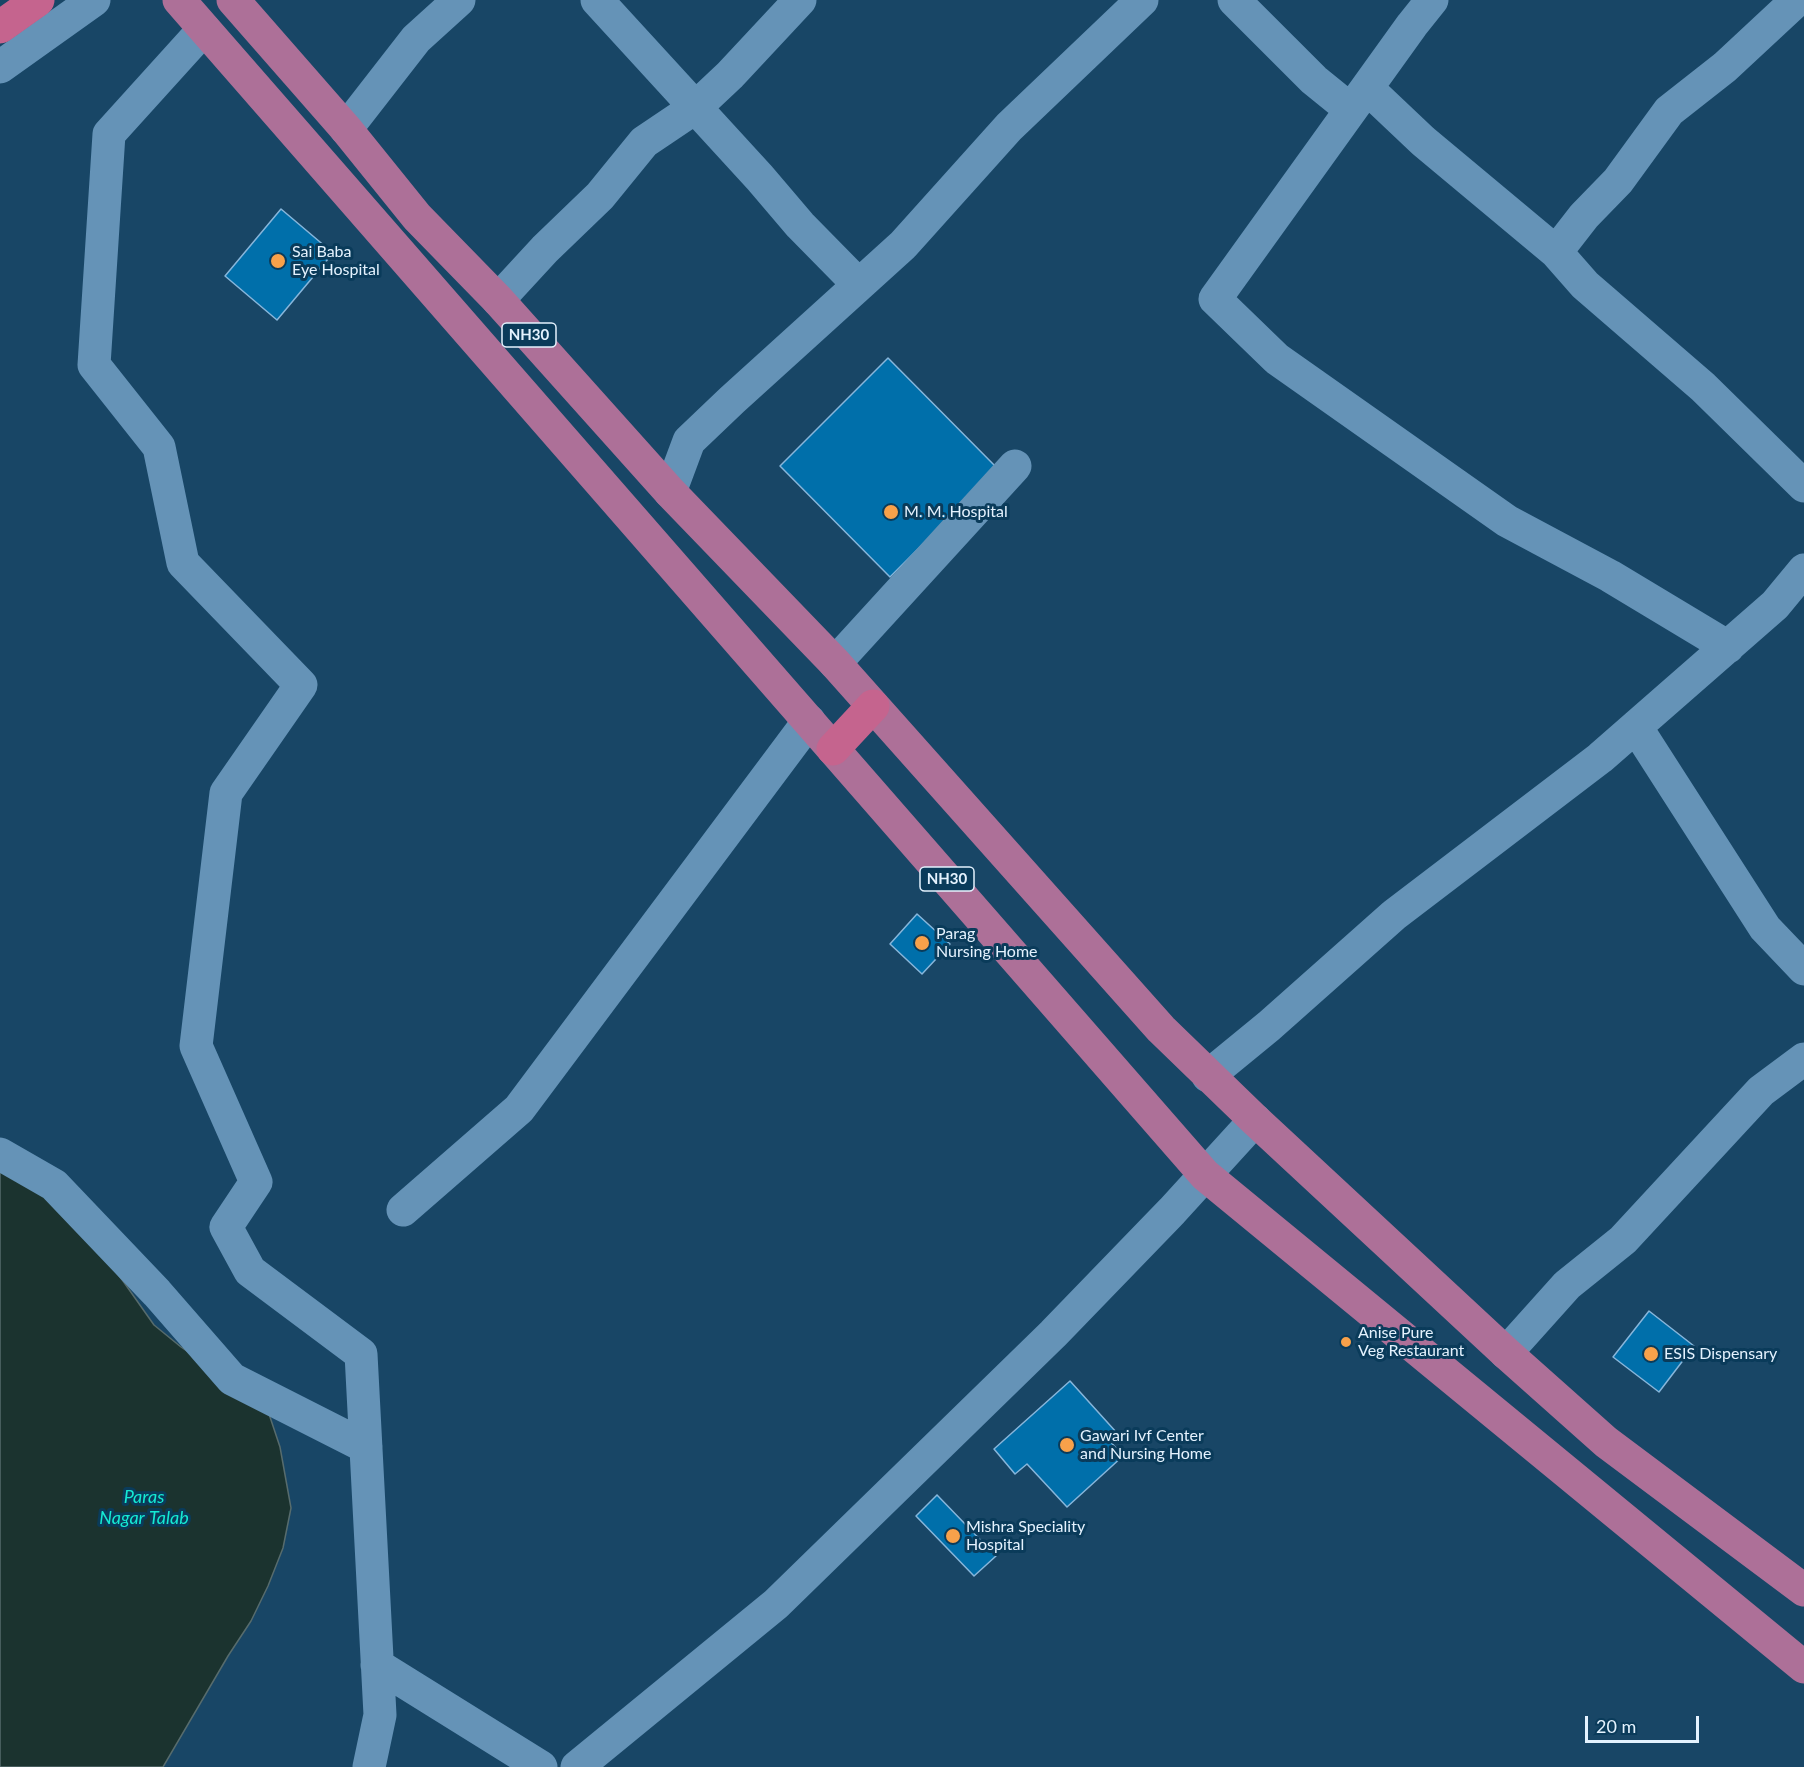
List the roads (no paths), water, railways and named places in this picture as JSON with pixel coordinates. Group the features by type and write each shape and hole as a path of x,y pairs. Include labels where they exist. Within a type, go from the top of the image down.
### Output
{"highway":[{"path":"0,27 38,0"},
{"path":"833,749 873,706"}],"main road":[{"name":"NH30","path":"179,0 1205,1175 1804,1667"},
{"name":"NH30","path":"233,0 346,129 417,217 498,300 670,492 835,663 1161,1029 1208,1076 1506,1353 1606,1442 1804,1590"}],"street":[{"path":"0,67 94,0"},
{"path":"346,129 416,39 459,0"},
{"path":"597,0 760,177 800,225 859,285"},
{"path":"498,300 544,249 600,196 644,142 696,107 730,75 800,0"},
{"path":"670,492 689,441 903,245 1009,127 1142,0"},
{"path":"1234,0 1314,80 1359,99 1423,141 1556,252 1585,285 1703,387 1804,486"},
{"path":"1432,0 1215,299 1277,359 1507,521 1611,576 1728,647"},
{"path":"1556,252 1584,216 1618,181 1669,111 1725,68 1797,0"},
{"path":"204,29 109,134 94,365 159,447 183,562 301,685 226,793 196,1046 256,1182 226,1227 250,1271 361,1354 380,1715 369,1767"},
{"path":"835,663 1015,466"},
{"path":"1208,1076 1269,1026 1394,915 1600,758 1775,605 1804,570"},
{"path":"403,1210 519,1109 809,721"},
{"path":"1636,727 1765,928 1804,969"},
{"path":"1506,1353 1566,1285 1623,1240 1761,1091 1804,1059"},
{"path":"577,1767 776,1604 1053,1334 1172,1212 1255,1120"},
{"path":"0,1154 54,1185 157,1293 232,1379 366,1447"},
{"path":"377,1665 541,1767"}],"water":[{"name":"Paras Nagar Talab","path":"0,1164 46,1182 154,1325 237,1386 269,1414 280,1447 291,1508 283,1548 251,1621 163,1767 0,1767"}],"place":[{"name":"Sai Baba Eye Hospital","path":"278,261"},
{"name":"M. M. Hospital","path":"891,512"},
{"name":"Parag Nursing Home","path":"922,943"},
{"name":"Anise Pure Veg Restaurant","path":"1346,1342"},
{"name":"ESIS Dispensary","path":"1651,1354"},
{"name":"Gawari Ivf Center and Nursing Home","path":"1067,1445"},
{"name":"Mishra Speciality Hospital","path":"953,1536"}]}
